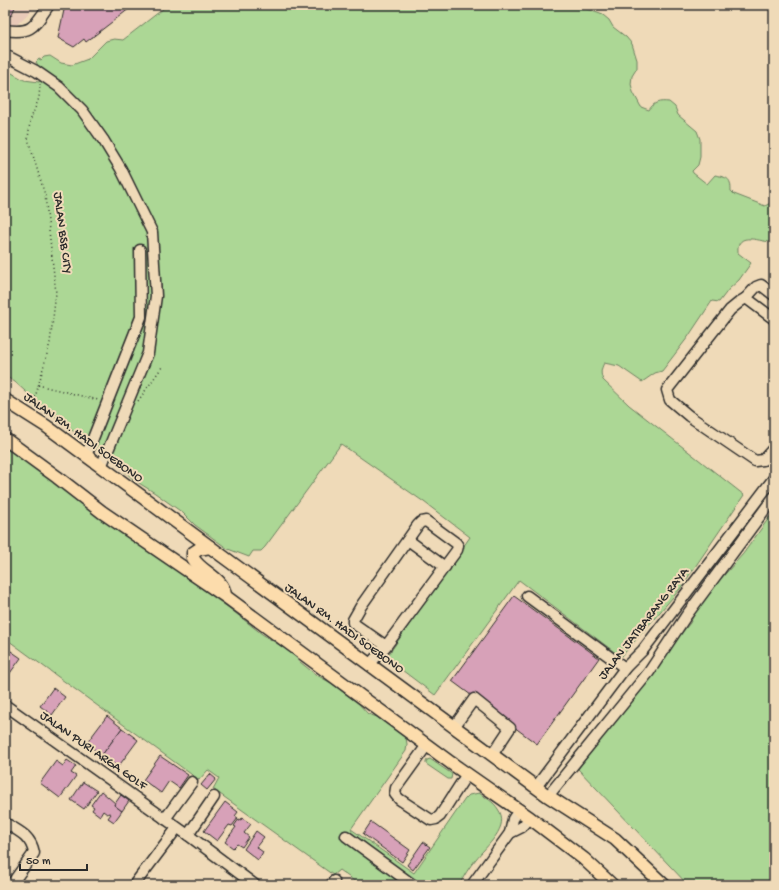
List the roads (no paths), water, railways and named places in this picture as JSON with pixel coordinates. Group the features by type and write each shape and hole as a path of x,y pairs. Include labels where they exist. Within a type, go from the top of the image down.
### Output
{"main road":[{"name":"JALAN RM. HADI SOEBONO","path":"5,400 29,415 86,456 548,796 615,839 664,885"},
{"path":"5,440 57,477 102,512 225,596 427,745 530,818 584,859 612,885"},
{"path":"210,548 196,550 193,552 193,558 200,566 214,576 224,591 225,596"}],"street":[{"path":"5,30 19,32 28,30 34,26 50,5"},
{"path":"5,55 36,71 59,87 82,110 104,140 121,169 152,232 156,296 148,353 101,467"},
{"path":"140,250 141,317"},
{"path":"774,295 761,285 756,287 746,298 730,310 668,390 670,400 689,416 756,461 763,460 774,448"},
{"path":"86,456 141,317 156,296"},
{"path":"746,298 774,319"},
{"name":"JALAN JATIBARANG RAYA","path":"536,787 625,668 642,650 774,478"},
{"name":"JALAN JATIBARANG RAYA","path":"548,796 638,685 686,616 774,497"},
{"path":"369,665 386,646 457,550 458,546 456,543 426,521 421,522 361,606 353,620 354,623 386,646"},
{"path":"408,540 445,567"},
{"path":"526,596 625,668"},
{"path":"642,650 658,658"},
{"path":"454,727 474,699 510,728 492,755"},
{"name":"JALAN PURI ARGA GOLF","path":"5,705 166,819 255,885"},
{"path":"427,745 396,788 395,794 399,799 431,820 436,820 467,774"},
{"path":"166,819 192,782"},
{"path":"188,835 214,796"},
{"path":"472,885 510,833 513,819 519,810"},
{"path":"510,833 522,827 530,818"},
{"path":"5,823 27,837 33,844 34,853 11,885"},
{"path":"134,885 177,828"},
{"path":"346,836 413,885"}]}
